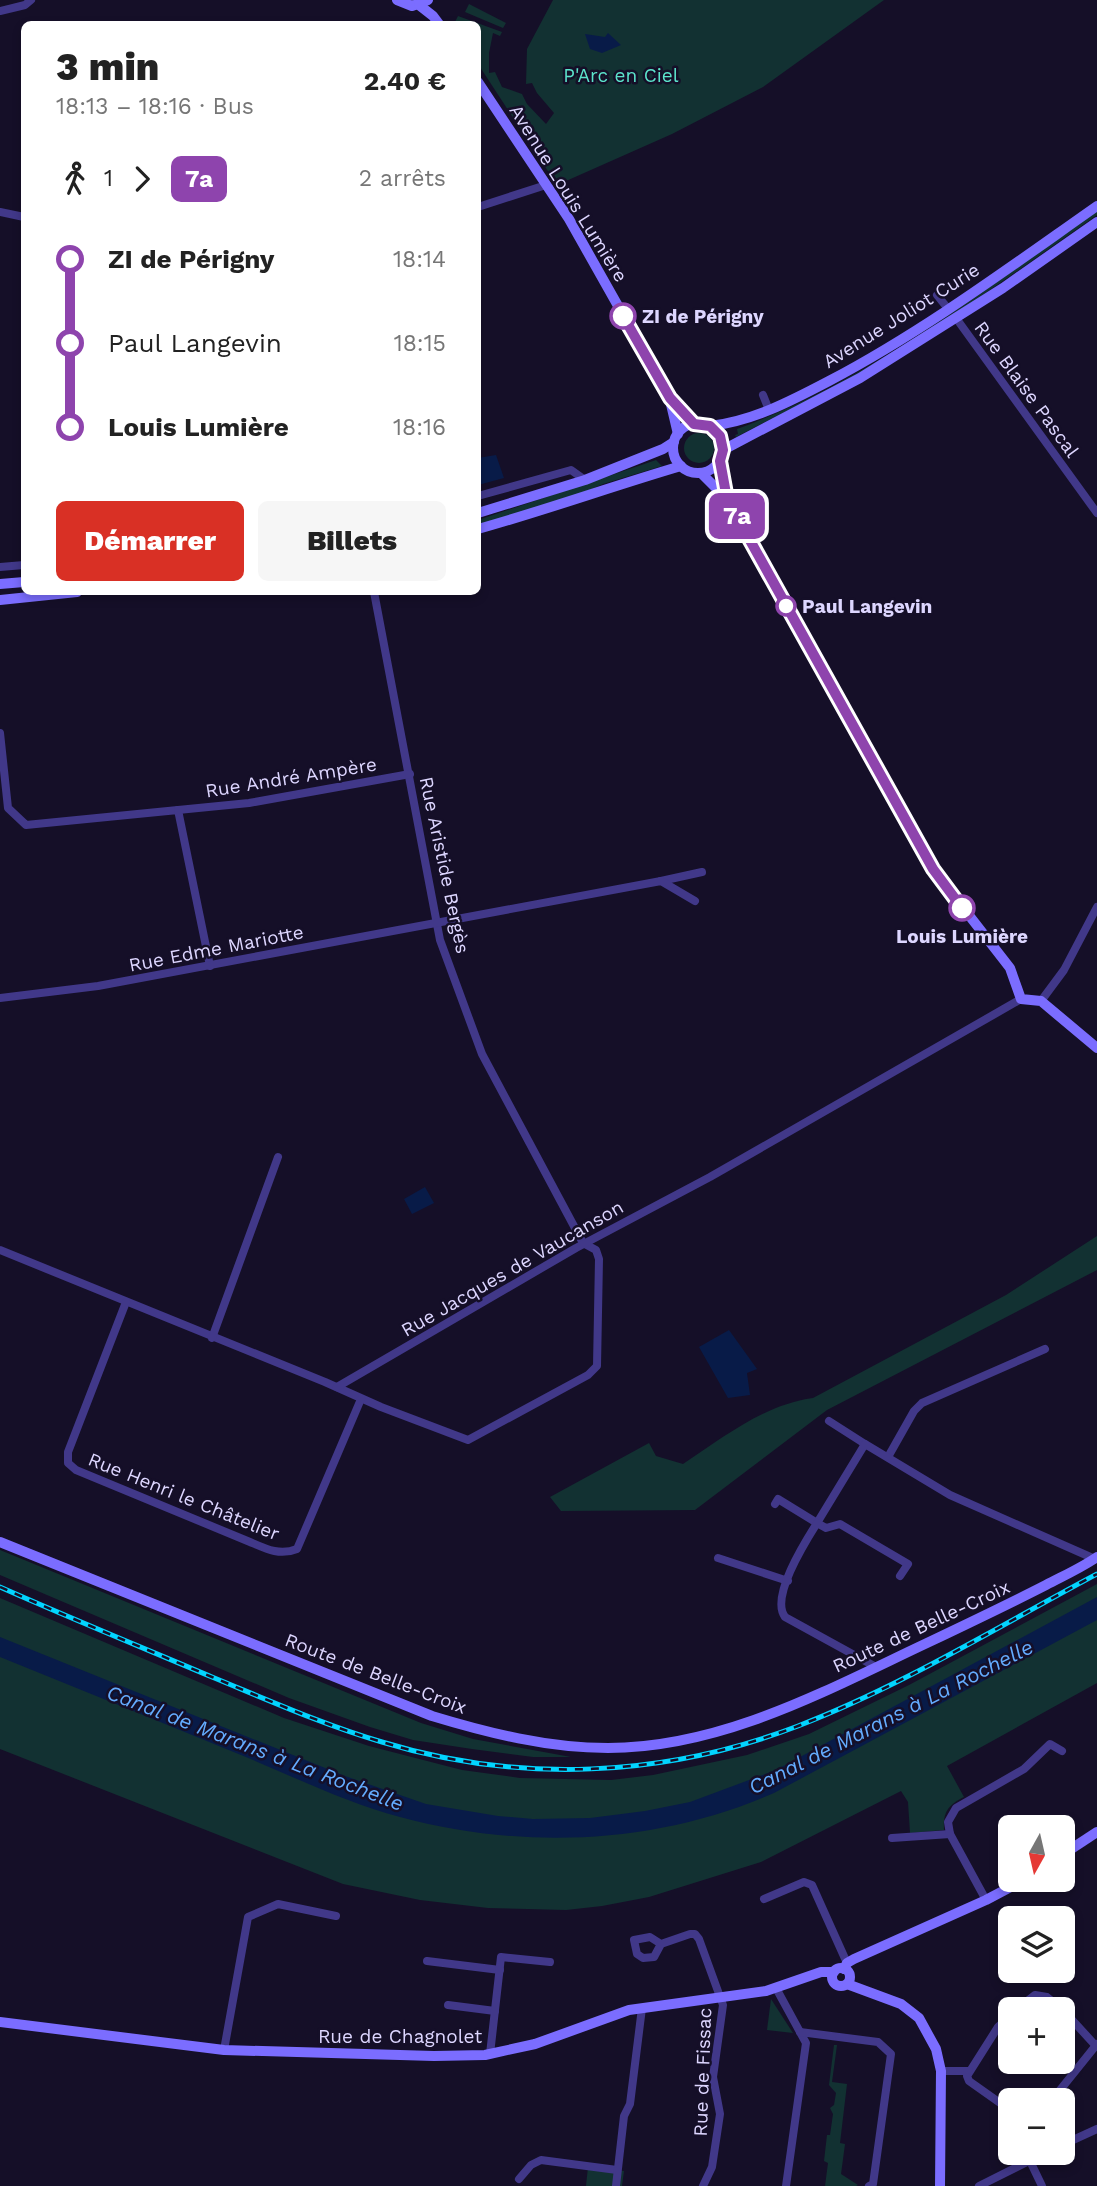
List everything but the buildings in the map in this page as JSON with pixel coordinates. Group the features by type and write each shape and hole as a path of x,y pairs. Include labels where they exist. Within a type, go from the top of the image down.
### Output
{"street":[{"path":"0,11 25,5 31,0"},
{"path":"397,0 406,5 426,2 436,20"},
{"name":"Avenue Louis Lumière","path":"481,87 604,278 670,398 694,424"},
{"path":"481,206 546,185"},
{"name":"Avenue Joliot Curie","path":"722,455 860,378 952,314 1097,206"},
{"path":"0,212 21,216"},
{"name":"Avenue Joliot Curie","path":"710,426 732,424 769,410 871,359 1003,288 1097,222"},
{"name":"Rue Blaise Pascal","path":"937,295 1097,513"},
{"path":"763,395 769,410"},
{"name":"Avenue Louis Lumière","path":"670,398 676,438"},
{"path":"481,512 585,480 663,449 694,424 710,426 720,436 727,499"},
{"path":"676,438 674,455 681,466 694,473 709,471 722,455"},
{"path":"481,528 681,466"},
{"path":"481,495 570,470 585,480"},
{"path":"701,473 727,499 933,869 1010,968 1021,999 1041,1001 1097,1048"},
{"path":"0,567 21,565"},
{"path":"0,584 21,582"},
{"path":"0,600 48,595"},
{"name":"Rue Aristide Bergès","path":"361,1399 468,1440 593,1371 597,1360 599,1259 596,1250 583,1243 482,1054 449,967 437,922 375,595"},
{"name":"Rue André Ampère","path":"0,733 8,808 26,825 249,803 410,774"},
{"path":"178,810 210,966"},
{"name":"Rue Edme Mariotte","path":"0,998 70,991 210,966 702,872"},
{"path":"662,881 695,901"},
{"path":"1041,1001 1064,970 1097,907"},
{"name":"Rue Jacques de Vaucanson","path":"337,1387 583,1243 710,1177 1021,999"},
{"path":"212,1338 278,1157"},
{"path":"0,1250 361,1399"},
{"name":"Rue Henri le Châtelier","path":"126,1303 68,1452 68,1464 250,1542 283,1553 298,1549 361,1399"},
{"path":"888,1457 914,1411 922,1403 1045,1349"},
{"path":"829,1421 950,1495 1096,1558"},
{"path":"865,1444 797,1556 780,1604 785,1617 876,1667"},
{"path":"775,1504 778,1499 826,1528 840,1524 908,1564 900,1576"},
{"name":"Route de Belle-Croix","path":"0,1542 396,1704 463,1726 550,1743 610,1748 660,1743 712,1732 791,1707 996,1611 1096,1558"},
{"path":"718,1558 788,1581"},
{"path":"986,1900 950,1834 948,1822 956,1808 1024,1769 1050,1744 1062,1751"},
{"path":"1075,1846 1097,1832"},
{"path":"892,1838 950,1834"},
{"path":"764,1899 808,1882 812,1885 840,1972"},
{"name":"Rue de Chagnolet","path":"0,2022 224,2050 433,2056 490,2054 535,2044 642,2008 720,1999 840,1972 1001,1892"},
{"path":"224,2050 248,1917 278,1904 336,1916"},
{"path":"661,1944 695,1934 720,1999"},
{"path":"490,2054 501,1957 550,1962"},
{"path":"426,1961 500,1970"},
{"name":"Rue de Chagnolet","path":"840,1972 840,1986 847,1984 901,2004 919,2018 947,2072 940,2186"},
{"path":"776,1988 806,2043 786,2186"},
{"name":"Rue de Fissac","path":"703,2186 712,2167 720,2114 713,2077 723,2005 720,1999"},
{"path":"448,2005 495,2011"},
{"path":"616,2186 624,2116 630,2104 642,2008"},
{"path":"1062,2088 1096,2045 1075,2023"},
{"path":"970,2081 967,2076 969,2071 998,2027"},
{"path":"800,2032 878,2042 891,2054 871,2185"},
{"path":"947,2072 969,2071"},
{"path":"947,2072 970,2081 998,2101"},
{"path":"1075,2140 1097,2129"},
{"path":"519,2179 531,2165 541,2160 617,2170"},
{"path":"979,2186 1022,2165"},
{"path":"1032,2165 1042,2186"}],"green space":[{"name":"P'Arc en Ciel","path":"553,0 884,0 763,87 672,134 557,185 481,69 481,24 502,32 500,36 493,33 489,73 495,72 502,87 522,94 527,104 546,124 554,113 532,83 526,84 527,49"},
{"path":"469,4 506,23 503,28 465,12"},
{"name":"P'Arc en Ciel","path":"458,16 472,21 456,21"},
{"path":"1097,211 1097,215 992,289 911,342 847,380 736,437 737,429 833,386 924,332"},
{"path":"699,433 710,437 714,448 710,459 699,463 688,459 684,448 688,437"},
{"path":"656,460 662,466 603,484 557,504 481,525 481,519"},
{"path":"1097,1236 1097,1270 827,1410 695,1510 561,1511 550,1497 649,1443 656,1456 683,1464 761,1415 777,1407 813,1398 1006,1295"},
{"path":"0,1550 421,1723 473,1739 571,1757 533,1757 413,1740 289,1698 0,1575"},
{"path":"1097,1584 1097,1683 947,1766 964,1797 948,1810 944,1818 944,1830 910,1833 908,1802 901,1791 761,1862 649,1897 602,1906 566,1910 488,1908 420,1900 343,1884 0,1749 0,1598 284,1718 369,1746 462,1770 520,1778 611,1780 653,1775 747,1755 809,1734 909,1685"},
{"path":"771,1999 793,2033 767,2030"},
{"path":"834,2045 837,2045 832,2082 847,2084 840,2143 845,2144 841,2174 858,2185 856,2186 825,2186 828,2163 824,2161 833,2114 830,2108 834,2105 836,2093 829,2085"},
{"path":"588,2167 624,2171 622,2186 586,2186"}],"water":[{"path":"608,33 621,45 602,53 590,49 585,34 605,37"},
{"path":"496,455 504,478 481,484 481,458"},
{"path":"425,1187 434,1203 412,1214 404,1199"},
{"path":"729,1330 757,1369 747,1373 750,1395 728,1398 699,1347"},
{"name":"Canal de Marans à La Rochelle","path":"1097,1597 1097,1620 774,1793 683,1823 589,1837 541,1838 494,1834 447,1828 379,1811 0,1657 0,1637 345,1776 426,1804 533,1819 590,1818 690,1802 776,1770"}],"railway":[{"path":"0,1587 275,1703 382,1742 486,1764 539,1769 592,1769 644,1765 696,1756 748,1743 798,1726 875,1693 1097,1574"}],"bus line":[{"name":"7a","path":"623,316 670,398 694,424 710,426 720,436 723,443 720,461 727,499 938,878 962,908"}],"place":[{"name":"ZI de Périgny","path":"623,316"},
{"name":"Paul Langevin","path":"786,606"},
{"name":"Louis Lumière","path":"962,908"}]}
